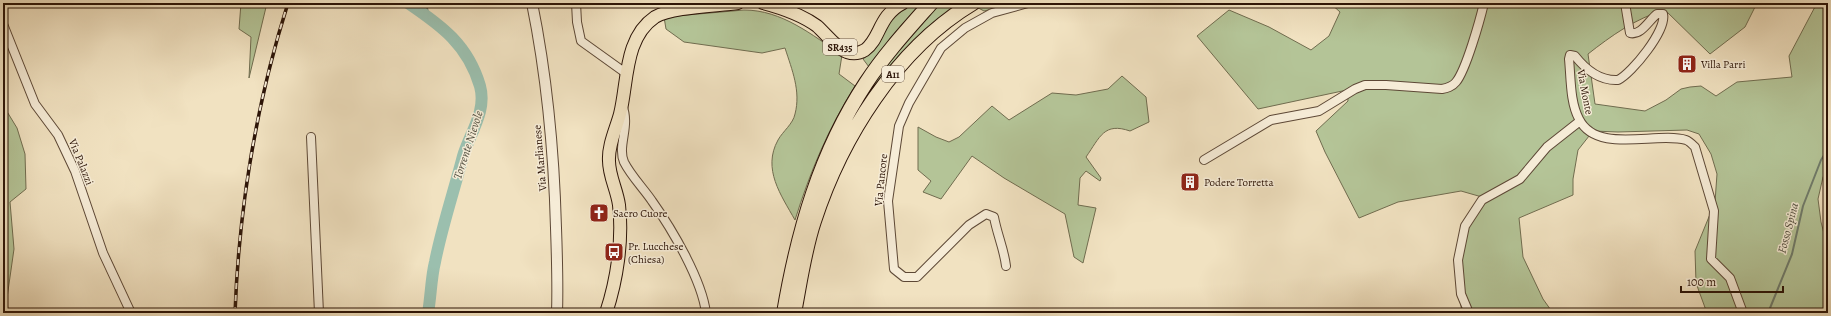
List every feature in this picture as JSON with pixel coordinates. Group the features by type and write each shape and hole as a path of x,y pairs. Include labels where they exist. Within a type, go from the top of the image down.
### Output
{"highway":[{"name":"A11","path":"784,313 792,266 804,219 817,180 835,138 846,116 874,72 897,41 931,3"},
{"name":"A11","path":"794,313 804,257 813,222 828,184 856,130 885,83 910,54 939,26 970,5"}],"main road":[{"path":"606,313 620,240 620,216 618,198 609,161 610,149 622,105 632,50 645,26 656,16 672,11 738,3"},
{"name":"SR435","path":"764,3 778,7 810,22 846,52 854,53 864,50 870,45 886,16 903,3"}],"street":[{"name":"Via Marlianese","path":"532,3 540,43 555,180 558,291 557,313"},
{"path":"576,3 576,22 582,42 627,74"},
{"name":"Via Pancore","path":"1006,266 1004,252 997,233 994,217 986,214 964,229 917,277 904,277 894,268 888,201 899,126 909,103 941,48 964,28 992,13 1028,3"},
{"path":"1204,160 1272,120 1319,110 1355,89 1365,86 1386,85 1442,89 1451,87 1458,78 1478,27 1484,3"},
{"name":"Via Monte","path":"1469,313 1461,294 1458,260 1465,226 1482,200 1520,178 1547,147 1580,121 1573,96 1569,59 1570,55 1575,56 1583,66 1592,73 1618,80 1647,52 1662,26 1664,19 1662,14 1658,14 1641,31 1632,34 1628,29 1625,3"},
{"name":"Via Palazzi","path":"3,24 35,104 58,134 75,172 103,253 131,313"},
{"path":"622,105 627,118 623,147 624,161 671,230 701,291 706,313"},
{"path":"1580,121 1592,133 1609,138 1630,140 1671,137 1687,140 1695,147 1714,210 1711,259 1730,278 1743,313"},
{"path":"311,137 318,313"}],"green space":[{"path":"241,3 267,3 249,78 251,37 239,29"},
{"path":"912,3 922,3 898,29 869,67 863,59 871,52 889,19 898,11"},
{"path":"937,3 965,3 876,89 870,85"},
{"path":"969,3 1016,3 984,11"},
{"path":"1330,3 1452,3 1457,7 1458,3 1707,3 1710,7 1722,3 1757,3 1745,27 1710,54 1665,10 1654,13 1634,23 1615,34 1588,54 1595,104 1645,111 1666,100 1681,89 1701,86 1716,96 1737,82 1792,77 1789,56 1817,3 1828,3 1828,170 1823,177 1818,199 1821,222 1828,249 1828,313 1707,313 1696,283 1695,251 1715,202 1717,174 1711,154 1699,134 1687,130 1618,132 1593,131 1578,150 1573,179 1573,195 1519,218 1523,257 1543,299 1553,313 1462,313 1455,262 1462,223 1482,197 1461,191 1398,202 1359,218 1325,152 1316,131 1348,101 1347,90 1258,109 1197,36 1229,10 1269,27 1311,50 1329,36 1340,12"},
{"path":"744,10 758,11 784,19 808,32 842,55 839,74 855,86 836,118 820,151 795,220 775,182 772,161 778,140 794,118 797,105 795,81 785,48 762,53 684,42 666,29 664,17"},
{"path":"1122,76 1146,97 1149,122 1130,131 1114,128 1108,130 1099,138 1086,157 1101,178 1100,181 1086,171 1080,178 1078,205 1096,208 1083,263 1074,257 1065,214 1004,178 972,156 941,199 923,192 931,181 918,170 918,127 949,142 959,137 992,106 1009,120 1052,93 1076,95 1108,89"},
{"path":"3,105 17,128 25,154 26,189 10,202 14,249 7,298 8,313 3,313"}],"waterway":[{"name":"Torrente Nievole","path":"408,3 443,29 461,48 475,72 482,95 480,113 463,156 441,235 434,268 428,313"},
{"path":"426,3 429,18"},
{"name":"Fosso Spina","path":"1768,313 1792,254 1803,206 1821,160 1828,149"}],"railway":[{"path":"235,313 240,234 251,156 267,79 288,3"}],"place":[{"name":"Villa Parri","path":"1687,64"},
{"name":"Podere Torretta","path":"1190,182"},
{"name":"Sacro Cuore","path":"599,213"},
{"name":"Pr. Lucchese (Chiesa)","path":"614,252"}]}
